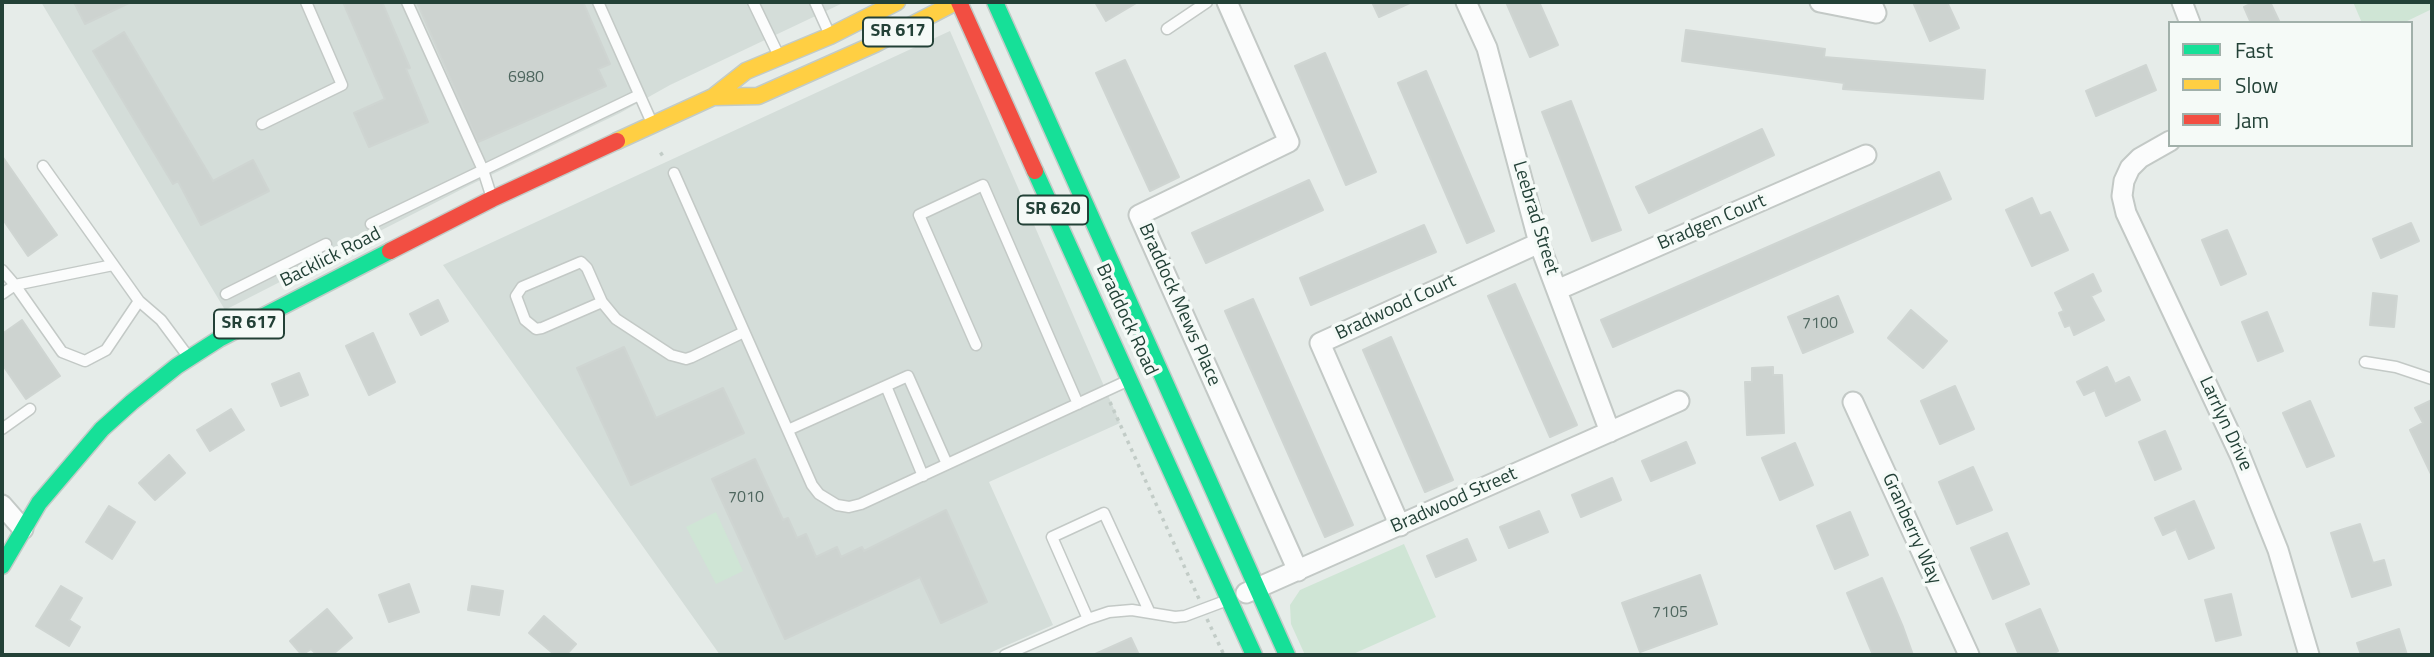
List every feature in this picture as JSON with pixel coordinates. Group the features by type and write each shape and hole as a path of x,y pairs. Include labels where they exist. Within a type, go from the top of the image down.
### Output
{"main road":[{"name":"Backlick Road","path":"2,566 39,503 102,429 189,358 219,339 492,199 713,97 746,71 830,36 897,2"},
{"name":"Backlick Road","path":"713,97 758,96 875,44 958,2"},
{"name":"Braddock Road","path":"958,2 1254,655"},
{"name":"Braddock Road","path":"995,2 1287,655"}],"street":[{"name":"Braddock Mews Place","path":"1227,2 1289,142 1139,215 1298,571"},
{"name":"Leebrad Street","path":"1466,2 1487,48 1539,243 1610,432"},
{"path":"1819,2 1876,13 1871,2"},
{"path":"2182,2 2189,21"},
{"name":"Larrlyn Drive","path":"2168,142 2140,158 2130,168 2124,181 2123,200 2130,224 2240,455 2267,521 2309,655"},
{"name":"Bradgen Court","path":"1557,290 1866,155"},
{"name":"Bradwood Court","path":"1400,526 1320,343 1539,243"},
{"name":"Bradwood Street","path":"1229,600 1679,401"},
{"name":"Granberry Way","path":"1853,402 1969,655"},
{"path":"2,505 23,529"}],"lane":[{"path":"261,124 342,85 306,2"},
{"path":"407,2 483,170 492,199"},
{"path":"598,2 652,125"},
{"path":"753,2 780,58"},
{"path":"815,2 830,36"},
{"path":"1167,29 1208,2"},
{"path":"371,224 639,95"},
{"path":"43,166 139,300 161,320 189,358"},
{"path":"674,173 812,485 819,494 837,505 849,507 862,504 1130,379"},
{"path":"976,345 919,215 983,185 1078,404"},
{"path":"226,294 326,244"},
{"path":"602,302 536,329 524,320 516,296 523,287 581,262 587,268 602,302 611,314 624,326 664,351 678,357 692,357 744,332"},
{"path":"2,294 15,285 113,265"},
{"path":"2,270 62,352 85,361 106,351 139,300"},
{"path":"2365,362 2396,367 2432,379"},
{"path":"788,430 908,376 947,464"},
{"path":"886,386 923,476"},
{"path":"2,429 30,409"},
{"path":"1088,619 1052,537 1104,513 1149,611"},
{"path":"1005,655 1088,619 1119,611 1149,611 1165,616 1185,616 1229,600"}],"path":[{"path":"660,155 666,151"},
{"path":"1109,400 1197,595"},
{"path":"1209,622 1224,655"}],"shaded area":[{"path":"41,2 845,2 670,85 620,113 470,185 225,310"},
{"path":"950,31 1120,423 989,482 1053,625 985,655 720,655 443,265"}],"green space":[{"path":"2353,2 2432,2 2432,9 2407,21 2361,21"},
{"path":"716,512 743,571 716,584 686,527"},
{"path":"1404,544 1436,617 1351,655 1305,655 1291,624 1290,605 1300,590"}],"building":[{"path":"74,2 131,2 85,24"},
{"path":"343,2 382,2 410,68 406,69 428,122 369,147 354,113 385,99"},
{"path":"417,2 583,2 610,64 598,69 606,86 478,142"},
{"path":"1095,2 1138,2 1106,21"},
{"path":"1372,2 1412,2 1379,17"},
{"path":"1506,2 1539,2 1558,45 1530,57"},
{"path":"1913,2 1947,2 1959,28 1930,41"},
{"path":"2255,2 2270,2 2279,21 2250,21 2244,7"},
{"path":"1686,30 1825,49 1824,57 1985,70 1983,99 1843,89 1844,83 1682,61"},
{"path":"124,32 213,181 253,160 269,191 201,225 178,181 173,184 93,51"},
{"path":"1325,53 1376,172 1346,185 1295,66"},
{"path":"1125,60 1179,177 1150,191 1096,73"},
{"path":"2146,65 2156,90 2096,116 2086,91"},
{"path":"1426,71 1494,231 1467,243 1398,83"},
{"path":"1571,101 1621,230 1592,241 1542,112"},
{"path":"1762,129 1774,155 1649,213 1636,187"},
{"path":"2,156 57,235 28,256 2,218"},
{"path":"1939,172 1951,199 1613,347 1601,320"},
{"path":"1309,180 1323,210 1206,263 1192,233"},
{"path":"2032,198 2040,216 2050,212 2068,250 2032,266 2006,210"},
{"path":"2411,223 2419,241 2381,258 2373,239"},
{"path":"1424,225 1436,252 1311,305 1300,278"},
{"path":"2227,230 2246,274 2221,285 2202,240"},
{"path":"2093,274 2101,291 2091,296 2104,320 2074,335 2070,325 2065,327 2059,313 2064,311 2055,293"},
{"path":"1515,284 1577,425 1550,437 1488,296"},
{"path":"2373,293 2397,296 2394,327 2370,325"},
{"path":"1838,296 1853,332 1803,353 1788,317"},
{"path":"1253,299 1353,525 1325,537 1225,311"},
{"path":"438,300 448,321 421,335 410,314"},
{"path":"1911,310 1947,341 1923,368 1888,338"},
{"path":"2267,312 2283,351 2258,361 2242,322"},
{"path":"22,320 60,376 26,399 2,364 2,334"},
{"path":"373,333 395,382 369,395 346,346"},
{"path":"1391,337 1453,480 1425,492 1363,350"},
{"path":"624,347 656,418 723,388 744,433 631,485 577,368"},
{"path":"1773,367 1773,375 1782,375 1784,433 1747,435 1745,382 1752,382 1752,368"},
{"path":"2107,367 2115,384 2129,377 2140,400 2106,416 2095,390 2084,395 2077,382"},
{"path":"299,373 308,395 281,406 272,384"},
{"path":"1955,386 1974,429 1940,444 1921,401"},
{"path":"2432,400 2432,476 2410,430 2423,423 2415,408"},
{"path":"2310,401 2334,456 2307,467 2283,413"},
{"path":"231,409 244,430 210,451 197,430"},
{"path":"2165,431 2181,469 2155,480 2139,442"},
{"path":"1686,442 1695,463 1651,481 1642,461"},
{"path":"1795,443 1813,485 1780,500 1762,458"},
{"path":"169,455 185,473 155,500 139,483"},
{"path":"755,459 783,520 788,518 797,538 806,534 816,557 837,547 841,557 862,547 864,551 946,510 987,602 941,623 920,577 785,639 712,479"},
{"path":"1973,467 1992,510 1957,524 1939,482"},
{"path":"1612,478 1621,500 1581,517 1572,495"},
{"path":"2194,501 2214,548 2189,559 2176,529 2163,535 2155,518"},
{"path":"109,506 135,522 112,559 86,542"},
{"path":"1539,511 1548,532 1509,548 1500,527"},
{"path":"1850,512 1868,555 1835,569 1817,526"},
{"path":"2360,524 2373,563 2384,560 2391,585 2352,597 2331,533"},
{"path":"2007,533 2029,584 1993,599 1971,548"},
{"path":"1467,539 1476,560 1436,577 1427,556"},
{"path":"1700,575 1717,624 1640,652 1622,603"},
{"path":"1882,578 1913,655 1873,655 1847,593"},
{"path":"409,584 419,612 389,622 379,595"},
{"path":"61,586 82,598 69,620 80,627 69,646 36,626"},
{"path":"472,586 503,591 499,615 468,610"},
{"path":"2231,594 2241,635 2216,641 2205,600"},
{"path":"327,609 352,638 332,655 317,655 311,649 302,655 290,641"},
{"path":"2040,609 2058,651 2049,655 2019,655 2006,624"},
{"path":"544,616 576,644 566,655 555,655 529,633"},
{"path":"2399,629 2407,655 2361,655 2357,643"},
{"path":"1131,638 1139,655 1093,655"}],"traffic: fast":[{"path":"995,2 1287,655"},
{"path":"1035,171 1254,655"},
{"path":"2,566 39,503 102,429 132,402 177,366 219,339 390,251"}],"traffic: slow":[{"path":"617,141 713,97 746,71 830,36 897,2"},
{"path":"713,97 758,96 875,44 956,2"}],"traffic: jam":[{"path":"959,2 1035,171"},
{"path":"390,251 492,199 617,141"}]}
